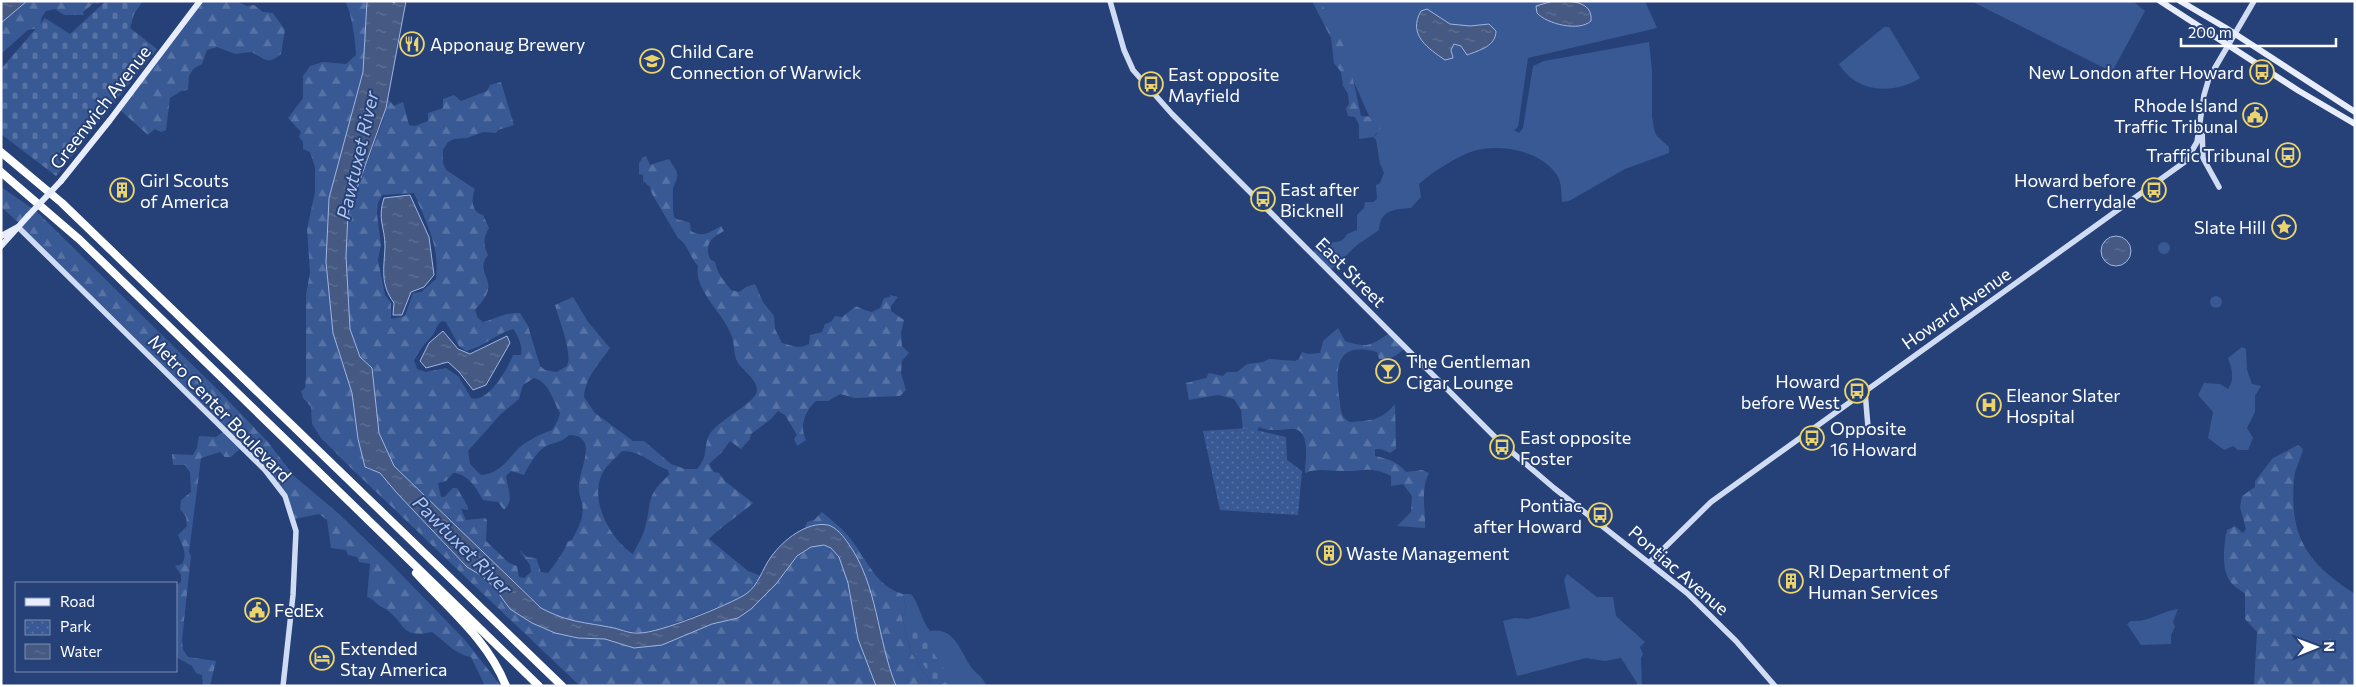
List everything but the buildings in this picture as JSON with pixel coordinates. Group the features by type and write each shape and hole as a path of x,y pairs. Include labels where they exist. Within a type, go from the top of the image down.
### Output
{"highway":[{"path":"1,152 62,203 562,686"},
{"path":"1,172 86,246 540,686"},
{"path":"379,530 442,602 472,632 495,663 506,686"}],"main road":[{"name":"Greenwich Avenue","path":"1,246 13,236 18,227 61,181 200,1"},
{"path":"2160,1 2299,91 2355,124"},
{"path":"2180,1 2234,33 2355,112"},
{"name":"Greenwich Avenue","path":"1,236 18,227"}],"street":[{"name":"East Street","path":"1110,1 1124,50 1133,70 1172,114 1499,441 1554,488"},
{"name":"Howard Avenue","path":"1650,562 1711,502 2186,161 2193,151 2201,121 2207,82 2254,1"},
{"path":"2201,121 2203,158 2219,187"},
{"name":"Metro Center Boulevard","path":"18,227 265,470 285,496 295,525 296,546 283,686"},
{"path":"1865,392 1865,416 1868,427"},
{"name":"Pontiac Avenue","path":"1554,488 1650,562 1718,622 1775,686"}],"green space":[{"path":"27,1 101,1 98,4 94,3 83,12 84,15 64,15 55,9 46,11 39,28 28,30 1,54 1,23"},
{"path":"106,1 143,1 134,14 130,28 157,49 56,176 1,134 1,69 45,18 70,34"},
{"path":"199,1 236,1 247,6 254,5 263,12 273,13 285,30 281,54 272,60 266,60 251,52 235,54 217,47 207,50 202,64 193,69 189,76 188,90 181,91 170,98 166,130 161,132 155,129 148,135 119,109"},
{"path":"344,1 367,1 363,72 329,198 326,262 333,332 352,393 358,439 367,469 380,472 396,492 467,567 482,576 494,587 510,609 532,623 555,633 578,638 605,639 634,648 689,634 724,621 776,584 797,556 811,547 824,545 831,548 839,557 848,583 858,639 876,686 580,686 321,438 312,424 311,407 303,398 301,391 305,388 306,376 306,295 310,272 307,229 315,192 315,167 310,152 303,149 303,142 299,137 301,132 288,118 303,98 303,76 310,66 323,62 346,64 356,55 351,18 347,4"},
{"path":"1312,1 1320,1 1338,32 1349,60 1361,116 1376,117 1381,128 1373,137 1359,139 1359,125 1355,117 1348,116 1346,108 1349,104 1348,94 1343,86 1341,72 1334,63 1331,38"},
{"path":"1318,1 1645,1 1657,28 1528,58 1518,127 1514,130 1519,133 1523,128 1533,66 1544,61 1649,42 1654,129 1656,135 1669,147 1669,153 1625,169 1569,201 1562,202 1559,178 1540,159 1516,150 1504,148 1491,148 1468,153 1442,167 1419,184 1421,197 1411,208 1394,210 1385,215 1380,223 1379,230 1357,245 1330,271 1312,253 1322,243 1340,241 1347,234 1357,230 1357,215 1364,208 1365,202 1373,202 1377,199 1376,185 1380,183 1384,173 1380,164 1376,140 1373,137 1377,134"},
{"path":"1971,1 2133,1 2145,11 2112,72"},
{"path":"1884,27 1889,27 1920,78 1899,87 1887,89 1865,86 1846,74 1839,64"},
{"path":"501,82 514,125 498,130 496,133 483,132 467,138 454,139 448,142 443,150 443,163 446,170 475,189 473,197 474,208 483,215 489,228 484,242 488,255 483,265 488,281 488,290 475,310 478,318 483,322 505,315 520,313 528,326 540,366 545,370 557,372 567,366 568,353 565,336 555,305 573,297 588,322 610,348 590,377 584,397 595,413 633,441 644,441 671,464 685,469 697,469 705,454 707,440 712,431 753,398 757,390 754,381 738,363 728,328 700,284 698,266 678,238 652,194 650,187 643,181 643,175 639,174 639,163 643,157 646,156 650,165 669,159 676,170 677,177 673,188 673,213 675,218 690,223 691,231 699,234 710,232 721,226 724,231 715,236 708,245 710,259 715,262 723,280 731,290 739,292 755,284 763,302 774,316 775,329 782,343 805,346 809,344 810,335 822,332 825,324 831,322 835,316 842,317 855,307 872,312 880,308 884,298 890,297 890,295 898,297 891,306 891,311 904,320 901,333 902,346 909,353 902,361 901,373 906,390 900,396 855,398 840,394 828,401 816,401 804,419 803,429 806,440 797,446 794,439 797,435 785,415 778,411 771,419 751,434 750,439 741,449 730,441 722,452 709,464 714,472 719,473 726,482 753,503 709,539 748,571 761,576 749,592 734,601 655,631 640,633 581,624 553,614 541,608 394,466 379,433 372,368 360,357 350,329 346,256 348,213 383,120 388,99 394,106 403,102 409,125 415,126 428,121 428,113 443,108 443,99 454,95 461,101 487,91 490,85","holes":["414,193 431,234 437,267 436,279 421,292 413,293 405,316 391,319 391,303 385,295 378,260 381,245 377,214 378,203 382,195","442,321 446,322 459,346 466,351 513,329 520,341 521,355 513,355 502,376 484,396 471,398 459,377 446,368 426,372 417,369 414,360","534,378 544,384 560,413 558,420 552,430 524,444 497,470 481,475 470,464 468,451 501,414 519,399 523,385","569,435 578,436 586,446 579,487 583,513 572,540 567,542 548,573 541,572 536,558 527,557 519,550 530,565 531,572 524,578 519,577 517,566 509,563 486,541 487,520 485,518 466,520 461,509 468,510 468,507 457,488 453,488 444,497 441,497 438,483 446,481 453,473 459,474 471,482 483,500 498,502 504,510 510,498 506,476 511,471 524,475 540,450 563,440","622,451 641,455 668,470 669,475 653,493 644,531 633,554 625,548 610,530 600,507 599,485 606,467"]},
{"path":"1,187 36,211 222,394 267,441 294,476 338,513 392,565 465,640 501,686 485,686 471,657 455,650 432,632 421,634 407,631 389,611 367,597 370,564 359,562 357,557 348,555 346,550 331,548 327,520 319,514 294,519 286,497 242,447 231,457 225,457 220,452 201,458 189,552 191,556 182,639 183,650 188,657 216,661 210,686 203,686 202,675 196,673 192,666 178,658 178,584 181,582 181,575 175,566 182,564 184,561 184,550 178,535 187,526 186,517 180,509 181,500 191,492 190,472 185,465 173,465 172,454 193,455 197,448 199,436 216,437 223,432 18,227 19,223 1,207"},
{"path":"2164,242 2170,248 2164,254 2158,248"},
{"path":"2214,296 2218,296 2222,302 2218,308 2214,308 2210,304 2210,300"},
{"path":"1338,328 1345,341 1359,345 1374,343 1391,332 1405,348 1387,359 1379,359 1377,352 1364,349 1347,353 1342,358 1339,366 1340,407 1346,420 1350,422 1375,419 1395,404 1396,449 1390,453 1381,449 1375,449 1375,456 1392,461 1406,472 1422,470 1429,473 1424,493 1425,528 1397,526 1411,512 1412,496 1403,484 1391,486 1391,476 1372,470 1319,470 1305,473 1306,448 1300,432 1295,429 1270,430 1259,427 1257,431 1243,430 1241,410 1234,399 1218,395 1189,400 1186,383 1206,378 1209,373 1223,376 1227,372 1237,372 1247,364 1263,362 1269,359 1295,361 1299,359 1302,352 1308,354 1320,353 1323,341"},
{"path":"2242,347 2246,349 2247,370 2252,384 2261,386 2255,396 2255,412 2247,428 2253,438 2248,450 2238,450 2233,446 2224,450 2208,438 2213,412 2198,395 2204,383 2220,384 2228,389 2232,378 2232,370 2228,358"},
{"path":"1248,428 1286,437 1287,460 1302,471 1298,515 1220,510 1203,431"},
{"path":"2298,445 2303,449 2295,475 2293,499 2298,533 2313,559 2338,583 2355,594 2355,686 2254,686 2257,632 2245,619 2245,594 2231,583 2225,570 2224,549 2227,530 2235,526 2243,533 2246,529 2240,507 2242,496 2255,487 2255,481 2273,458"},
{"path":"822,512 845,533 871,570 893,590 903,594 906,609 902,618 911,652 933,686 896,686 888,664 873,601 853,550 840,532 824,524 806,529 805,527 807,522 814,520"},
{"path":"1567,574 1597,597 1613,597 1616,616 1645,642 1640,647 1643,654 1641,658 1642,686 1636,686 1637,683 1621,658 1605,661 1586,658 1517,676 1503,621 1515,618 1528,619 1570,608 1564,580"},
{"path":"903,594 911,594 930,631 938,631 951,636 986,686 933,686 911,652 902,618 906,609"},
{"path":"2178,609 2173,622 2175,627 2171,635 2171,644 2141,645 2127,624 2131,621 2144,620"},
{"path":"918,629 955,686 937,686 906,637"}],"water":[{"path":"1,1 27,1 1,23"},
{"name":"Pawtuxet River","path":"367,1 391,1 394,3 396,1 406,1 386,108 348,213 346,256 350,329 360,357 372,368 379,433 394,466 541,608 569,619 633,633 649,632 677,624 737,599 754,586 771,557 789,538 812,526 831,526 848,543 858,559 865,576 896,686 876,686 858,639 848,583 839,557 831,548 824,545 811,547 797,556 776,584 751,609 738,618 712,624 662,645 634,648 605,639 578,638 555,633 532,623 510,609 494,587 482,576 467,567 380,473 365,467 358,439 352,393 333,333 326,262 329,198 363,72"},
{"path":"1553,1 1573,2 1584,5 1591,14 1591,21 1579,26 1563,25 1548,20 1537,13 1536,6"},
{"path":"1427,9 1450,24 1470,26 1489,24 1496,31 1495,36 1486,47 1467,55 1461,46 1454,44 1451,50 1453,58 1445,60 1427,46 1418,34 1417,20 1421,11"},
{"path":"410,195 429,237 434,275 424,287 411,292 402,315 393,315 394,303 387,289 384,276 385,240 381,212 384,198"},
{"path":"2116,236 2127,240 2131,251 2127,262 2116,266 2105,262 2101,251 2105,240"},
{"path":"443,331 458,349 470,354 507,336 510,343 486,385 473,390 459,372 448,362 426,368 420,361 429,343"}],"place":[{"name":"Apponaug Brewery","path":"412,44"},
{"name":"Child Care Connection of Warwick","path":"652,61"},
{"name":"New London after Howard","path":"2262,72"},
{"name":"East opposite Mayfield","path":"1151,84"},
{"name":"Rhode Island Traffic Tribunal","path":"2255,115"},
{"name":"Traffic Tribunal","path":"2288,155"},
{"name":"Girl Scouts of America","path":"122,190"},
{"name":"Howard before Cherrydale","path":"2154,190"},
{"name":"East after Bicknell","path":"1263,199"},
{"name":"Slate Hill","path":"2284,227"},
{"name":"The Gentleman Cigar Lounge","path":"1388,371"},
{"name":"Howard before West","path":"1857,391"},
{"name":"Eleanor Slater Hospital","path":"1989,405"},
{"name":"Opposite 16 Howard","path":"1812,438"},
{"name":"East opposite Foster","path":"1502,447"},
{"name":"Pontiac after Howard","path":"1600,515"},
{"name":"Waste Management","path":"1329,553"},
{"name":"RI Department of Human Services","path":"1791,581"},
{"name":"FedEx","path":"257,610"},
{"name":"Extended Stay America","path":"322,658"}]}
